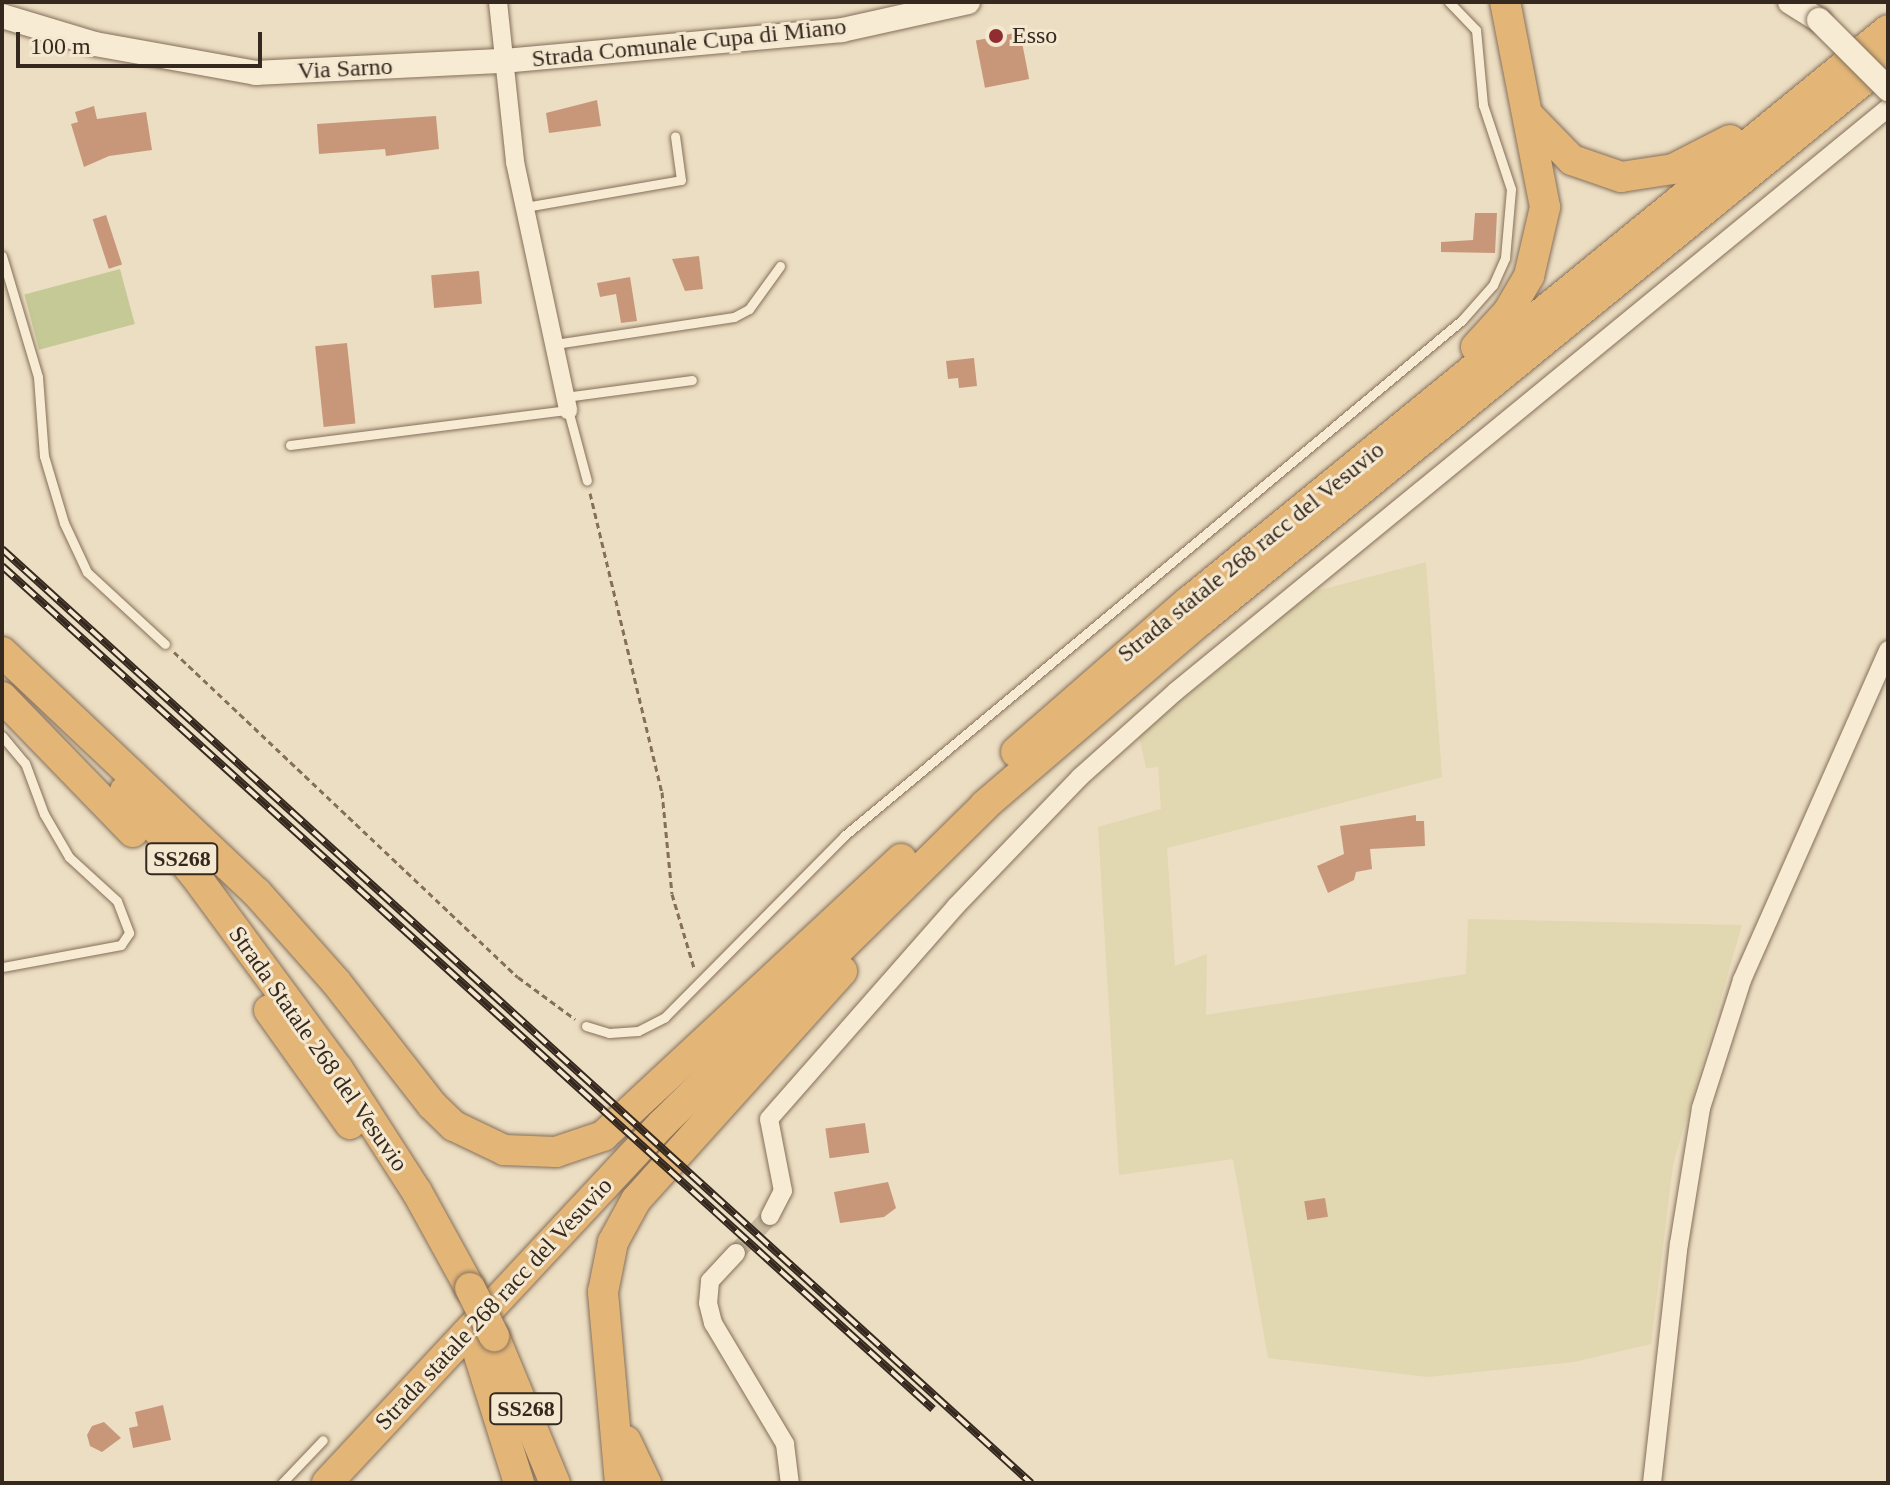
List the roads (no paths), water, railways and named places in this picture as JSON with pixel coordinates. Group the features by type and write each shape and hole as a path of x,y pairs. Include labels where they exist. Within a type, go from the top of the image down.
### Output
{"highway":[{"path":"1329,486 1479,345 1529,276 1545,207 1523,107 1514,37 1505,2"},
{"path":"1514,37 1523,2"},
{"path":"1523,107 1572,160 1597,173 1646,176 1705,156 1883,44"},
{"name":"Strada statale 268 racc del Vesuvio","path":"662,1124 716,1057 912,850 1119,659 1329,486 1883,44"},
{"name":"Strada statale 268 racc del Vesuvio","path":"327,1483 662,1124 985,805 1883,44"},
{"path":"2,652 257,893 336,982 432,1105 478,1141 504,1150 556,1152 603,1136 912,850"},
{"name":"Strada Statale 268 del Vesuvio","path":"2,668 109,774 204,887 346,1081 417,1192 463,1296 555,1483"},
{"name":"Strada Statale 268 del Vesuvio","path":"2,697 95,788 179,887 353,1128 463,1296"},
{"path":"620,1483 603,1292 613,1242 636,1200 925,880 1076,727"},
{"path":"486,1344 519,1483"},
{"name":"Strada Statale 268 del Vesuvio","path":"486,1344 533,1483"},
{"path":"613,1393 628,1453 646,1483"}],"street":[{"path":"498,2 503,61 525,207 567,403"},
{"name":"Strada Comunale Cupa di Miano","path":"503,61 842,30 968,2"},
{"path":"1790,2 1819,20 1888,89"},
{"name":"Via Sarno","path":"6,19 95,44 256,73 503,61"},
{"path":"770,1216 783,1191 769,1119 956,906 1080,777 1187,682 1888,108"},
{"path":"1652,1483 1679,1244 1701,1108 1742,980 1888,650"},
{"path":"736,1253 710,1281 708,1303 713,1323 785,1444 790,1483"}],"lane":[{"path":"586,1026 609,1033 638,1031 665,1017 844,836 1439,340 1493,285 1505,258 1511,189 1483,105 1476,30 1449,2"},
{"path":"525,207 681,180 675,136"},
{"path":"2,256 38,377 44,456 64,523 87,572 165,644"},
{"path":"555,344 734,317 749,309 780,266"},
{"path":"290,445 567,403 692,380"},
{"path":"567,403 587,481"},
{"path":"2,736 25,763 44,814 69,857 117,901 129,933 121,945 2,967"},
{"path":"282,1483 323,1440"}],"tunnel":[{"path":"736,1253 770,1216"}],"railway":[{"path":"2,549 1031,1483"},
{"path":"2,566 933,1409"}],"place":[{"name":"Esso","path":"996,36"}]}
